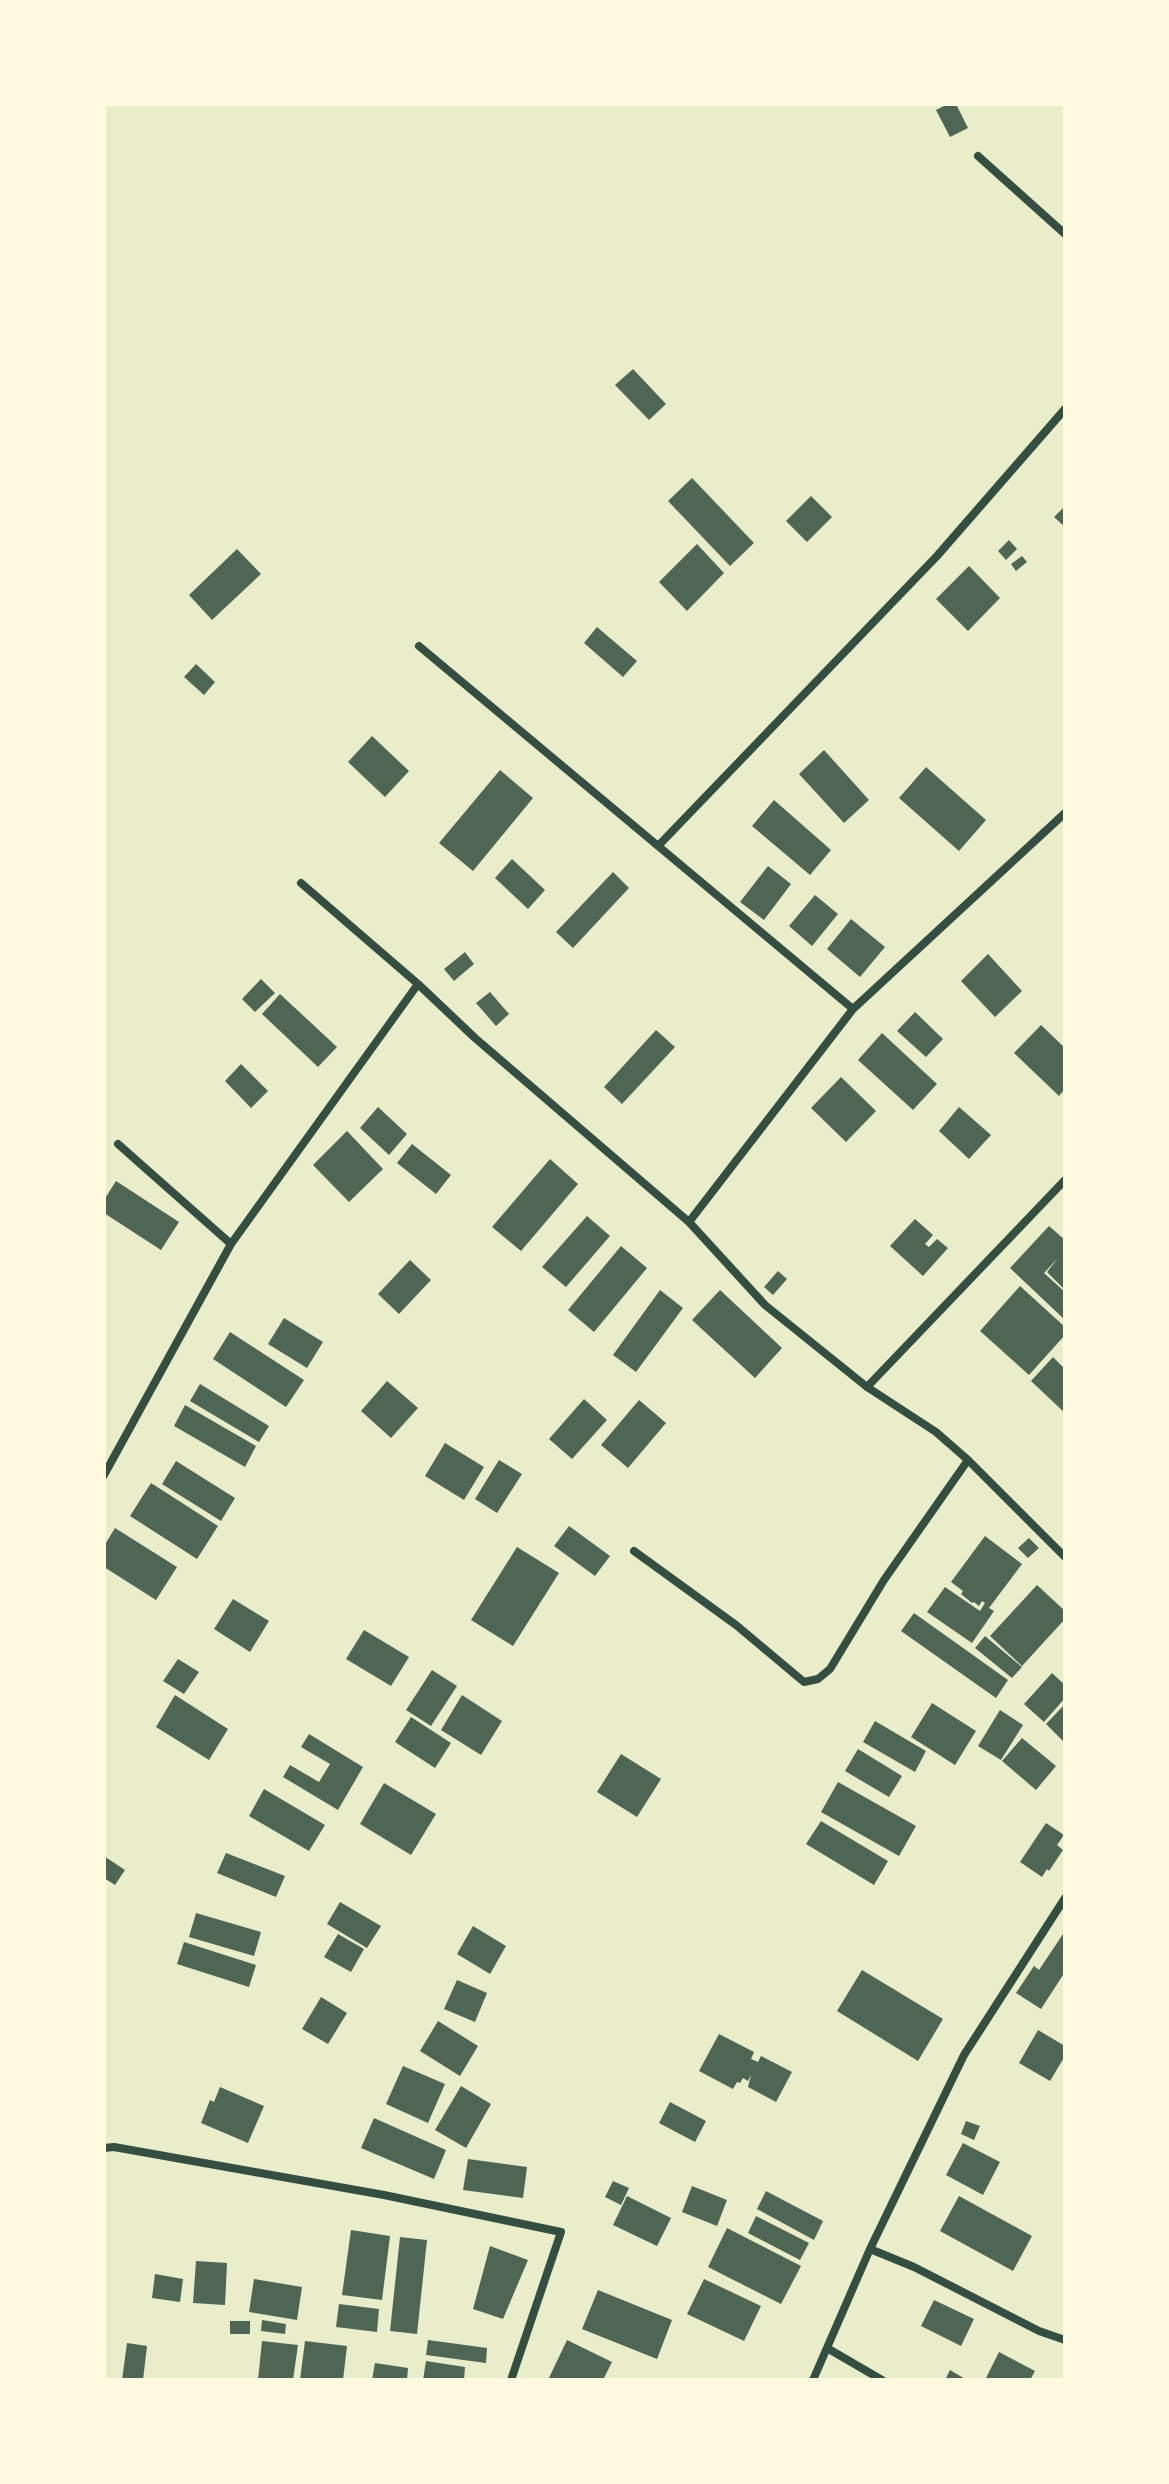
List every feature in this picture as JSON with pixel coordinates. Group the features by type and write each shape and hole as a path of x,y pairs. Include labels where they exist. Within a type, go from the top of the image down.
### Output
{"street":[{"path":"978,156 1065,234"},
{"path":"659,845 937,556 1065,409"},
{"path":"419,646 853,1009"},
{"path":"689,1222 853,1009 1065,813"},
{"path":"301,883 689,1222 765,1305 867,1387 936,1432 1065,1557"},
{"path":"104,1475 231,1244 418,984"},
{"path":"118,1144 231,1244"},
{"path":"867,1387 1065,1180"},
{"path":"634,1551 736,1625 804,1682 818,1679 830,1669 884,1580 968,1460"},
{"path":"813,2380 870,2249 964,2055 1065,1898"},
{"path":"104,2148 114,2147 384,2195 561,2232 511,2380"},
{"path":"870,2249 914,2267 1039,2331 1065,2340"},
{"path":"827,2348 882,2380"}],"building":[{"path":"956,104 968,128 950,137 936,110"},
{"path":"633,369 666,404 649,420 615,385"},
{"path":"692,478 754,543 730,566 668,501"},
{"path":"811,496 832,517 807,542 786,521"},
{"path":"1065,506 1065,527 1054,517"},
{"path":"1009,540 1017,549 1006,560 998,551"},
{"path":"697,544 724,573 687,611 659,582"},
{"path":"237,549 261,574 212,620 189,595"},
{"path":"1022,556 1027,562 1016,571 1011,564"},
{"path":"969,566 1000,598 968,631 936,599"},
{"path":"597,627 637,661 623,677 584,643"},
{"path":"196,664 215,682 204,695 184,677"},
{"path":"372,736 409,771 385,797 348,762"},
{"path":"824,750 869,800 844,823 799,774"},
{"path":"926,767 986,820 959,851 899,798"},
{"path":"500,770 533,798 473,871 439,843"},
{"path":"774,800 831,850 810,875 752,826"},
{"path":"512,859 545,890 528,909 495,878"},
{"path":"768,866 791,884 764,920 740,902"},
{"path":"613,872 629,888 573,948 556,932"},
{"path":"815,895 838,914 812,946 789,926"},
{"path":"851,919 885,947 860,977 827,949"},
{"path":"465,952 474,964 454,981 444,969"},
{"path":"988,954 1022,991 995,1017 961,981"},
{"path":"261,979 275,993 255,1012 242,999"},
{"path":"490,992 509,1014 496,1026 476,1003"},
{"path":"280,994 337,1047 318,1067 262,1014"},
{"path":"915,1012 943,1039 926,1057 897,1031"},
{"path":"1041,1025 1065,1048 1065,1089 1059,1096 1014,1053"},
{"path":"656,1030 675,1047 622,1104 604,1087"},
{"path":"882,1033 937,1084 913,1110 858,1060"},
{"path":"241,1064 268,1091 251,1108 225,1081"},
{"path":"841,1077 876,1111 846,1142 811,1108"},
{"path":"378,1107 407,1134 389,1155 360,1128"},
{"path":"959,1107 991,1135 969,1159 939,1131"},
{"path":"347,1131 383,1169 349,1202 313,1165"},
{"path":"412,1144 451,1175 436,1194 397,1163"},
{"path":"550,1159 578,1184 521,1251 492,1227"},
{"path":"116,1181 179,1222 161,1250 104,1213 104,1200"},
{"path":"587,1216 610,1236 566,1287 542,1267"},
{"path":"915,1219 933,1235 925,1244 929,1247 937,1239 948,1248 923,1276 890,1246"},
{"path":"1049,1226 1065,1240 1065,1290 1047,1272 1058,1258 1044,1273 1065,1292 1065,1320 1010,1268"},
{"path":"621,1246 647,1268 594,1332 568,1310"},
{"path":"410,1260 431,1280 399,1314 378,1294"},
{"path":"778,1271 787,1279 773,1295 764,1287"},
{"path":"1020,1286 1065,1327 1065,1335 1029,1375 980,1331"},
{"path":"660,1290 683,1308 636,1372 613,1355"},
{"path":"720,1290 782,1348 755,1378 692,1320"},
{"path":"284,1318 323,1342 307,1368 268,1344"},
{"path":"230,1332 304,1380 286,1407 213,1359"},
{"path":"1053,1357 1065,1369 1065,1413 1031,1381"},
{"path":"387,1381 418,1408 391,1438 361,1411"},
{"path":"200,1384 269,1426 259,1442 190,1401"},
{"path":"584,1399 607,1420 572,1459 549,1439"},
{"path":"639,1400 666,1423 628,1468 601,1445"},
{"path":"185,1405 256,1446 245,1467 174,1426"},
{"path":"445,1443 484,1467 464,1500 425,1476"},
{"path":"499,1460 522,1474 497,1513 475,1499"},
{"path":"176,1461 235,1498 221,1521 162,1484"},
{"path":"151,1483 218,1526 197,1559 130,1516"},
{"path":"569,1526 610,1556 595,1576 554,1546"},
{"path":"115,1528 177,1567 156,1600 104,1567 104,1546"},
{"path":"985,1536 1022,1564 989,1608 994,1611 972,1643 927,1612 945,1587 980,1611 985,1603 982,1601 979,1606 972,1603 951,1582"},
{"path":"1029,1538 1039,1548 1028,1558 1018,1548"},
{"path":"517,1547 559,1573 513,1646 471,1620"},
{"path":"1037,1585 1065,1611 1065,1619 1022,1666 990,1636"},
{"path":"233,1599 269,1621 250,1652 214,1629"},
{"path":"914,1613 1008,1680 996,1698 901,1631"},
{"path":"364,1630 409,1657 391,1686 346,1659"},
{"path":"985,1636 1022,1667 1012,1678 975,1648"},
{"path":"178,1659 199,1672 184,1694 163,1681"},
{"path":"432,1670 457,1686 431,1726 406,1710"},
{"path":"1052,1673 1065,1685 1065,1698 1044,1722 1024,1704"},
{"path":"175,1695 228,1729 209,1760 156,1727"},
{"path":"462,1695 502,1721 481,1755 441,1730"},
{"path":"932,1703 976,1731 955,1765 911,1737"},
{"path":"1065,1704 1065,1743 1046,1724"},
{"path":"1000,1710 1023,1725 1001,1760 978,1746"},
{"path":"411,1717 451,1743 435,1768 395,1742"},
{"path":"875,1721 926,1751 915,1772 863,1742"},
{"path":"309,1734 363,1767 338,1810 283,1777 290,1765 319,1782 330,1764 301,1747"},
{"path":"1022,1738 1056,1766 1036,1790 1002,1761"},
{"path":"858,1749 902,1776 889,1797 845,1771"},
{"path":"621,1754 661,1779 637,1817 597,1792"},
{"path":"838,1782 916,1826 899,1856 821,1812"},
{"path":"384,1783 436,1814 411,1855 360,1824"},
{"path":"264,1789 325,1825 309,1851 249,1816"},
{"path":"821,1821 888,1861 874,1885 806,1844"},
{"path":"1046,1823 1064,1835 1057,1845 1063,1850 1042,1877 1020,1862"},
{"path":"226,1853 285,1876 276,1897 217,1873"},
{"path":"104,1856 125,1870 115,1885 104,1878"},
{"path":"340,1902 381,1926 367,1948 327,1924"},
{"path":"196,1913 261,1932 254,1956 189,1937"},
{"path":"473,1926 506,1946 490,1974 457,1954"},
{"path":"1065,1931 1065,1972 1041,2009 1016,1993 1034,1966 1039,1970"},
{"path":"338,1934 364,1949 351,1972 324,1957"},
{"path":"184,1942 256,1965 249,1987 177,1964"},
{"path":"862,1970 943,2019 918,2061 837,2011"},
{"path":"457,1980 487,1993 475,2022 444,2009"},
{"path":"321,1997 347,2013 328,2044 302,2029"},
{"path":"438,2021 478,2046 460,2076 420,2051"},
{"path":"1038,2030 1065,2046 1065,2056 1050,2081 1019,2063"},
{"path":"719,2034 754,2052 751,2059 758,2062 761,2056 792,2072 776,2102 748,2087 751,2075 748,2081 743,2078 740,2083 737,2082 733,2089 699,2071"},
{"path":"403,2066 445,2084 428,2123 386,2104"},
{"path":"461,2086 491,2104 466,2148 435,2130"},
{"path":"220,2087 264,2106 248,2143 201,2123 210,2100 214,2102"},
{"path":"670,2102 706,2121 695,2142 659,2123"},
{"path":"374,2118 446,2150 434,2179 361,2148"},
{"path":"966,2121 980,2126 974,2140 961,2134"},
{"path":"963,2143 1000,2162 983,2195 946,2175"},
{"path":"468,2159 527,2167 523,2198 463,2190"},
{"path":"613,2181 629,2188 621,2205 605,2197"},
{"path":"692,2186 727,2200 717,2226 682,2212"},
{"path":"766,2191 823,2221 814,2240 757,2209"},
{"path":"627,2196 671,2218 657,2246 613,2225"},
{"path":"959,2196 1032,2236 1013,2271 940,2231"},
{"path":"756,2216 809,2243 800,2260 748,2233"},
{"path":"727,2228 801,2266 781,2304 708,2267"},
{"path":"351,2230 390,2236 382,2300 342,2295"},
{"path":"400,2237 427,2240 417,2334 390,2331"},
{"path":"490,2246 528,2260 503,2319 473,2309"},
{"path":"196,2261 227,2263 225,2305 193,2303"},
{"path":"155,2274 183,2279 180,2302 152,2298"},
{"path":"254,2279 302,2287 297,2320 249,2312"},
{"path":"704,2279 761,2306 744,2341 687,2314"},
{"path":"598,2290 672,2320 657,2359 582,2329"},
{"path":"934,2300 974,2319 961,2346 921,2326"},
{"path":"339,2304 379,2309 377,2332 336,2327"},
{"path":"262,2320 286,2324 285,2334 261,2331"},
{"path":"230,2321 250,2321 250,2334 230,2334"},
{"path":"428,2340 487,2348 486,2363 426,2355"},
{"path":"567,2340 612,2362 603,2380 548,2380"},
{"path":"262,2341 298,2345 293,2380 258,2380"},
{"path":"305,2341 347,2346 343,2380 300,2380"},
{"path":"127,2343 147,2346 143,2380 122,2380"},
{"path":"999,2352 1035,2371 1030,2380 985,2380"},
{"path":"426,2361 465,2367 464,2380 423,2380"},
{"path":"375,2363 408,2368 407,2380 372,2380"},
{"path":"950,2370 967,2380 945,2380"}]}
